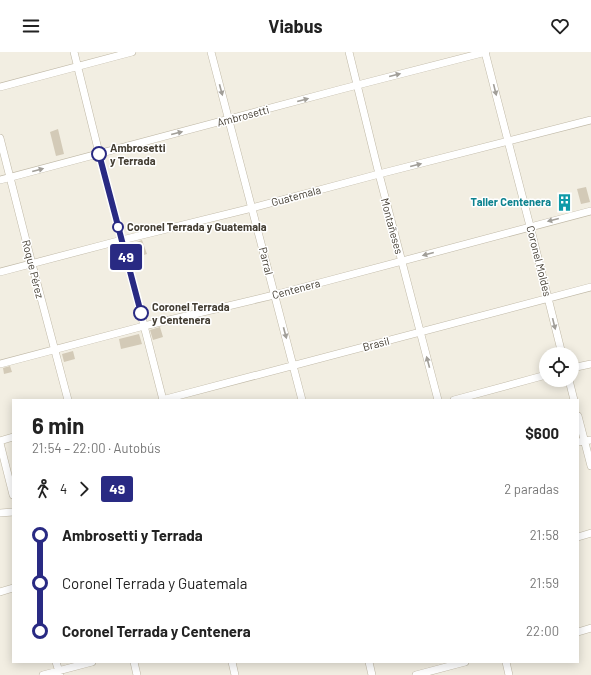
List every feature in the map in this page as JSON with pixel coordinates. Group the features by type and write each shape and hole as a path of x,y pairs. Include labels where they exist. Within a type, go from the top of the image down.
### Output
{"street":[{"path":"74,52 162,399"},
{"path":"0,87 132,52"},
{"name":"Parral","path":"211,52 302,399"},
{"name":"Montañeses","path":"348,52 438,399"},
{"name":"Ambrosetti","path":"0,180 485,52"},
{"name":"Coronel Moldes","path":"485,52 560,347"},
{"name":"Guatemala","path":"0,272 591,120"},
{"name":"Roque Pérez","path":"0,138 68,399"},
{"name":"Centenera","path":"0,364 144,326 274,295 591,211"},
{"name":"Brasil","path":"166,399 591,287"},
{"path":"579,367 591,364"},
{"path":"458,399 539,377"},
{"path":"571,387 574,399"},
{"path":"579,420 591,466"},
{"path":"12,437 0,442 12,491"},
{"path":"0,513 12,512"},
{"path":"579,537 591,533"},
{"path":"0,592 12,588"},
{"path":"579,632 591,628"},
{"path":"56,663 59,673"},
{"path":"43,675 59,673 89,663"},
{"path":"134,663 137,675"},
{"path":"232,663 235,675"},
{"path":"369,663 372,675"},
{"path":"416,675 461,663"},
{"path":"506,663 509,675"}],"building":[{"path":"58,129 64,154 56,156 50,132"},
{"path":"586,187 590,202 581,204 577,189"},
{"name":"Taller Centenera","path":"567,194 571,207 561,210 557,197"},
{"path":"142,240 147,254 134,258 130,248 134,243"},
{"path":"160,327 163,337 153,340 150,330"},
{"path":"139,334 142,344 121,349 119,339"},
{"path":"73,351 75,359 64,362 62,354"},
{"path":"10,366 12,372 4,374 3,368"}],"bus line":[{"name":"49","path":"99,154 141,313"}],"place":[{"name":"Ambrosetti y Terrada","path":"99,154"},
{"name":"Taller Centenera","path":"564,202"},
{"name":"Coronel Terrada y Guatemala","path":"118,227"},
{"name":"Coronel Terrada y Centenera","path":"141,313"}]}
